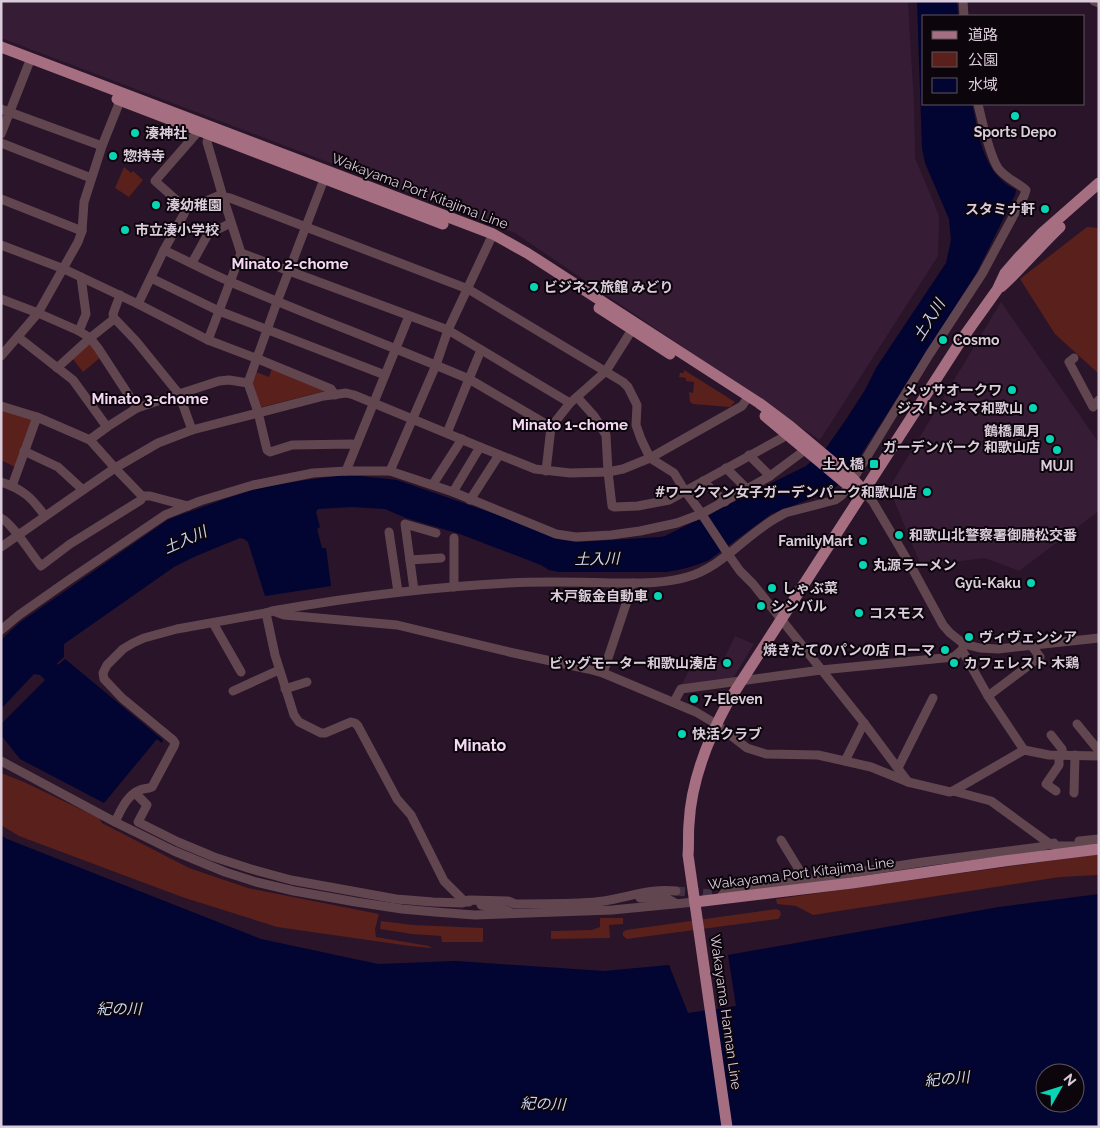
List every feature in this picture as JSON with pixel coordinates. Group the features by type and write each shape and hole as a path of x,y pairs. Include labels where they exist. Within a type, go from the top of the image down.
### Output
{"main road":[{"name":"Wakayama Port Kitajima Line","path":"1,47 29,62"},
{"name":"Wakayama Port Kitajima Line","path":"1,54 29,62 492,238 524,260 635,326 784,422 811,452"},
{"path":"811,452 864,491 962,339 997,290 1005,273 1041,234 1099,183"},
{"path":"997,290 1011,278 1047,239 1099,193"},
{"name":"Wakayama Port Kitajima Line","path":"747,399 786,434 811,452"},
{"name":"Wakayama Port Kitajima Line","path":"864,491 728,702 716,724 702,758 689,822 688,855 696,907 716,896 852,883 1098,846"},
{"name":"Wakayama Hannan Line","path":"696,907 727,1127"}],"street":[{"path":"963,1 964,15"},
{"path":"1094,1 1099,3"},
{"path":"1,134 6,110 29,62"},
{"path":"1,356 38,313 78,242 82,231 84,202 91,178 121,97"},
{"path":"115,822 128,800 135,793 152,787 175,743 122,698 104,679 103,673 107,665 123,649 144,638 177,629 269,612 337,600 414,590 510,582 633,583 674,580 701,572 714,565 727,553 778,517 835,500 842,495 849,481 982,274 1024,196 1026,190 1008,178 998,168 992,156 978,105"},
{"path":"6,110 102,146"},
{"path":"185,210 182,205 155,181 196,134 205,129 207,142 241,253 208,340"},
{"path":"1,143 91,178"},
{"path":"326,175 248,383 258,412 267,450 270,452 292,445 356,445"},
{"path":"138,304 185,210 218,196 230,198 468,289 606,371 628,387 638,405 636,425 650,458 674,473 740,572 864,723 908,782"},
{"path":"1,200 82,231"},
{"path":"192,264 208,234 231,222"},
{"path":"390,471 436,365 448,330 492,238"},
{"path":"1,245 64,269 208,340 331,389 335,395"},
{"path":"164,250 277,302 469,379 551,427"},
{"path":"241,253 448,330 574,400 594,416 606,434 608,472 612,506 614,507 638,506 669,500 782,438 786,434"},
{"path":"79,331 86,314 81,277"},
{"path":"151,278 219,311 385,374"},
{"path":"120,295 113,314 114,319 136,341 179,394 192,430"},
{"path":"1,299 38,313 79,331 90,338 137,408"},
{"path":"346,471 410,316"},
{"path":"57,368 114,319"},
{"path":"546,470 551,427 574,400 606,371 635,326"},
{"path":"18,337 73,380 107,427"},
{"path":"447,433 481,350"},
{"path":"1074,358 1069,362 1093,407 1099,400"},
{"path":"90,440 137,408 219,381 229,380 248,383"},
{"path":"1,547 115,468 158,443 192,430 324,396 346,393 354,395 535,469 570,474 608,472 623,469 650,458 742,406 747,399"},
{"path":"1,406 37,417 90,440 142,496 150,496 188,506"},
{"path":"12,486 37,417"},
{"path":"433,484 462,440"},
{"path":"453,492 480,447"},
{"path":"24,451 58,467 83,490"},
{"path":"1,630 19,615 165,515 253,485 313,473 390,471 433,484 556,534 576,537 611,535 677,523 702,515 811,452"},
{"path":"470,500 499,455"},
{"path":"750,455 770,476"},
{"path":"726,468 747,489"},
{"path":"703,481 725,502"},
{"path":"1,482 24,492 33,500 45,516"},
{"path":"864,491 873,502 943,625 963,647 988,696 1024,750"},
{"path":"1,518 18,535 41,566 70,544 141,500 142,496"},
{"path":"414,590 405,524 436,533"},
{"path":"389,532 398,592"},
{"path":"454,538 454,587"},
{"path":"410,560 441,558"},
{"path":"603,673 633,583"},
{"path":"269,612 398,625 603,673 696,712 716,724 747,748 766,754 818,755 871,767 908,782 991,801 1050,844 1057,846 1098,846"},
{"path":"269,612 279,670 294,715 299,722 321,733 326,733 351,722 355,723 397,799 411,815 444,881 465,902 504,909 514,914"},
{"path":"212,623 241,672"},
{"path":"963,647 998,649 1099,638"},
{"path":"988,696 1040,657 1031,646"},
{"path":"674,702 681,689 821,670 954,657 963,647"},
{"path":"233,691 279,670"},
{"path":"286,689 307,682"},
{"path":"898,768 933,698"},
{"path":"845,761 864,723"},
{"path":"1077,724 1099,751"},
{"path":"1051,735 1062,749 1059,765 1046,784 1056,791"},
{"path":"953,791 1024,750 1049,755 1099,756"},
{"path":"1074,793 1075,755"},
{"path":"1,761 115,822 200,863 256,882 294,891 356,902 475,915 612,910 674,904 696,907"},
{"path":"135,793 147,805 138,822 178,842 251,869 291,880 396,898 432,902 462,903 469,900 508,901 515,904 548,904 625,898 666,898 674,904"},
{"path":"781,840 806,881"},
{"path":"716,896 724,892 923,862 1040,847 1050,844"},
{"path":"625,898 633,894 663,890 676,892"}],"shaded area":[{"path":"1,1 908,1 915,158 939,217 938,256 820,440 515,233 1,38"},
{"path":"1001,302 1099,443 1099,511 1019,571 985,558 921,566 889,488"},
{"path":"735,636 754,644 733,678 681,686 698,653 722,663"}],"green space":[{"path":"124,167 131,173 133,171 143,180 129,197 115,188"},
{"path":"1087,227 1099,228 1099,374 1055,334 1020,279"},
{"path":"89,343 101,357 83,372 72,358"},
{"path":"272,368 325,391 258,408 252,383 256,372 269,377"},
{"path":"684,370 735,402 730,407 693,404 690,402 689,392 693,393 694,382 686,381 686,378 679,377 680,373 684,373"},
{"path":"1,410 32,419 15,467 1,460"},
{"path":"1,773 99,818 102,823 189,868 248,888 379,914 375,929 376,937 432,948 277,927 182,897 19,836 1,825"},
{"path":"1099,854 1099,875 1060,877 813,915 796,906 777,904 776,899"},
{"path":"777,909 781,915 778,919 627,939 623,936 623,932 626,930"},
{"path":"600,918 623,918 623,924 609,925 610,938 551,939 551,931 592,930 600,927"},
{"path":"381,921 413,925 483,928 483,942 442,942 441,936 380,929"}],"water":[{"name":"土入川","path":"917,1 957,1 958,15 922,15 922,105 972,105 980,141 989,164 1005,183 1016,190 1015,195 977,272 857,461 831,491 771,514 709,560 688,568 666,572 559,572 549,570 541,565 460,534 406,518 385,509 352,507 318,509 316,512 320,527 317,529 322,548 326,548 331,586 265,596 248,542 240,538 174,567 64,644 64,657 57,663 58,665 65,659 163,740 162,743 157,739 104,803 20,759 1,735 1,724 45,680 40,675 34,674 1,709 1,640 19,623 169,519 225,499 275,485 337,476 360,476 397,480 498,515 558,539 580,542 665,536 806,466 826,448 845,421 865,390 876,368 946,263 951,240 949,219 925,163 922,148"},
{"name":"紀の川","path":"1,835 261,939 378,964 456,961 604,971 669,965 688,1013 736,1006 728,955 999,907 1099,894 1099,1127 1,1127"}],"tunnel":[{"path":"676,891 713,894"}],"place":[{"name":"Sports Depo","path":"1015,116"},
{"name":"湊神社","path":"135,133"},
{"name":"惣持寺","path":"113,156"},
{"name":"湊幼稚園","path":"156,205"},
{"name":"スタミナ軒","path":"1045,209"},
{"name":"市立湊小学校","path":"125,230"},
{"name":"ビジネス旅館 みどり","path":"534,287"},
{"name":"Cosmo","path":"943,340"},
{"name":"メッサオークワ","path":"1012,390"},
{"name":"ジストシネマ和歌山","path":"1033,408"},
{"name":"鶴橋風月 ガーデンパーク 和歌山店","path":"1050,439"},
{"name":"MUJI","path":"1057,450"},
{"name":"土入橋","path":"874,464"},
{"name":"#ワークマン女子ガーデンパーク和歌山店","path":"927,492"},
{"name":"和歌山北警察署御膳松交番","path":"899,535"},
{"name":"FamilyMart","path":"863,541"},
{"name":"丸源ラーメン","path":"863,565"},
{"name":"Gyū-Kaku","path":"1031,583"},
{"name":"しゃぶ菜","path":"772,588"},
{"name":"木戸鈑金自動車","path":"658,596"},
{"name":"シンバル","path":"761,606"},
{"name":"コスモス","path":"859,613"},
{"name":"ヴィヴェンシア","path":"969,637"},
{"name":"焼きたてのパンの店 ローマ","path":"945,650"},
{"name":"ビッグモーター和歌山湊店","path":"727,663"},
{"name":"カフェレスト 木鶏","path":"954,663"},
{"name":"7-Eleven","path":"694,699"},
{"name":"快活クラブ","path":"682,734"}],"district":[{"name":"Minato 2-chome","path":"290,264"},
{"name":"Minato 3-chome","path":"150,399"},
{"name":"Minato 1-chome","path":"570,425"},
{"name":"Minato","path":"480,745"}]}
